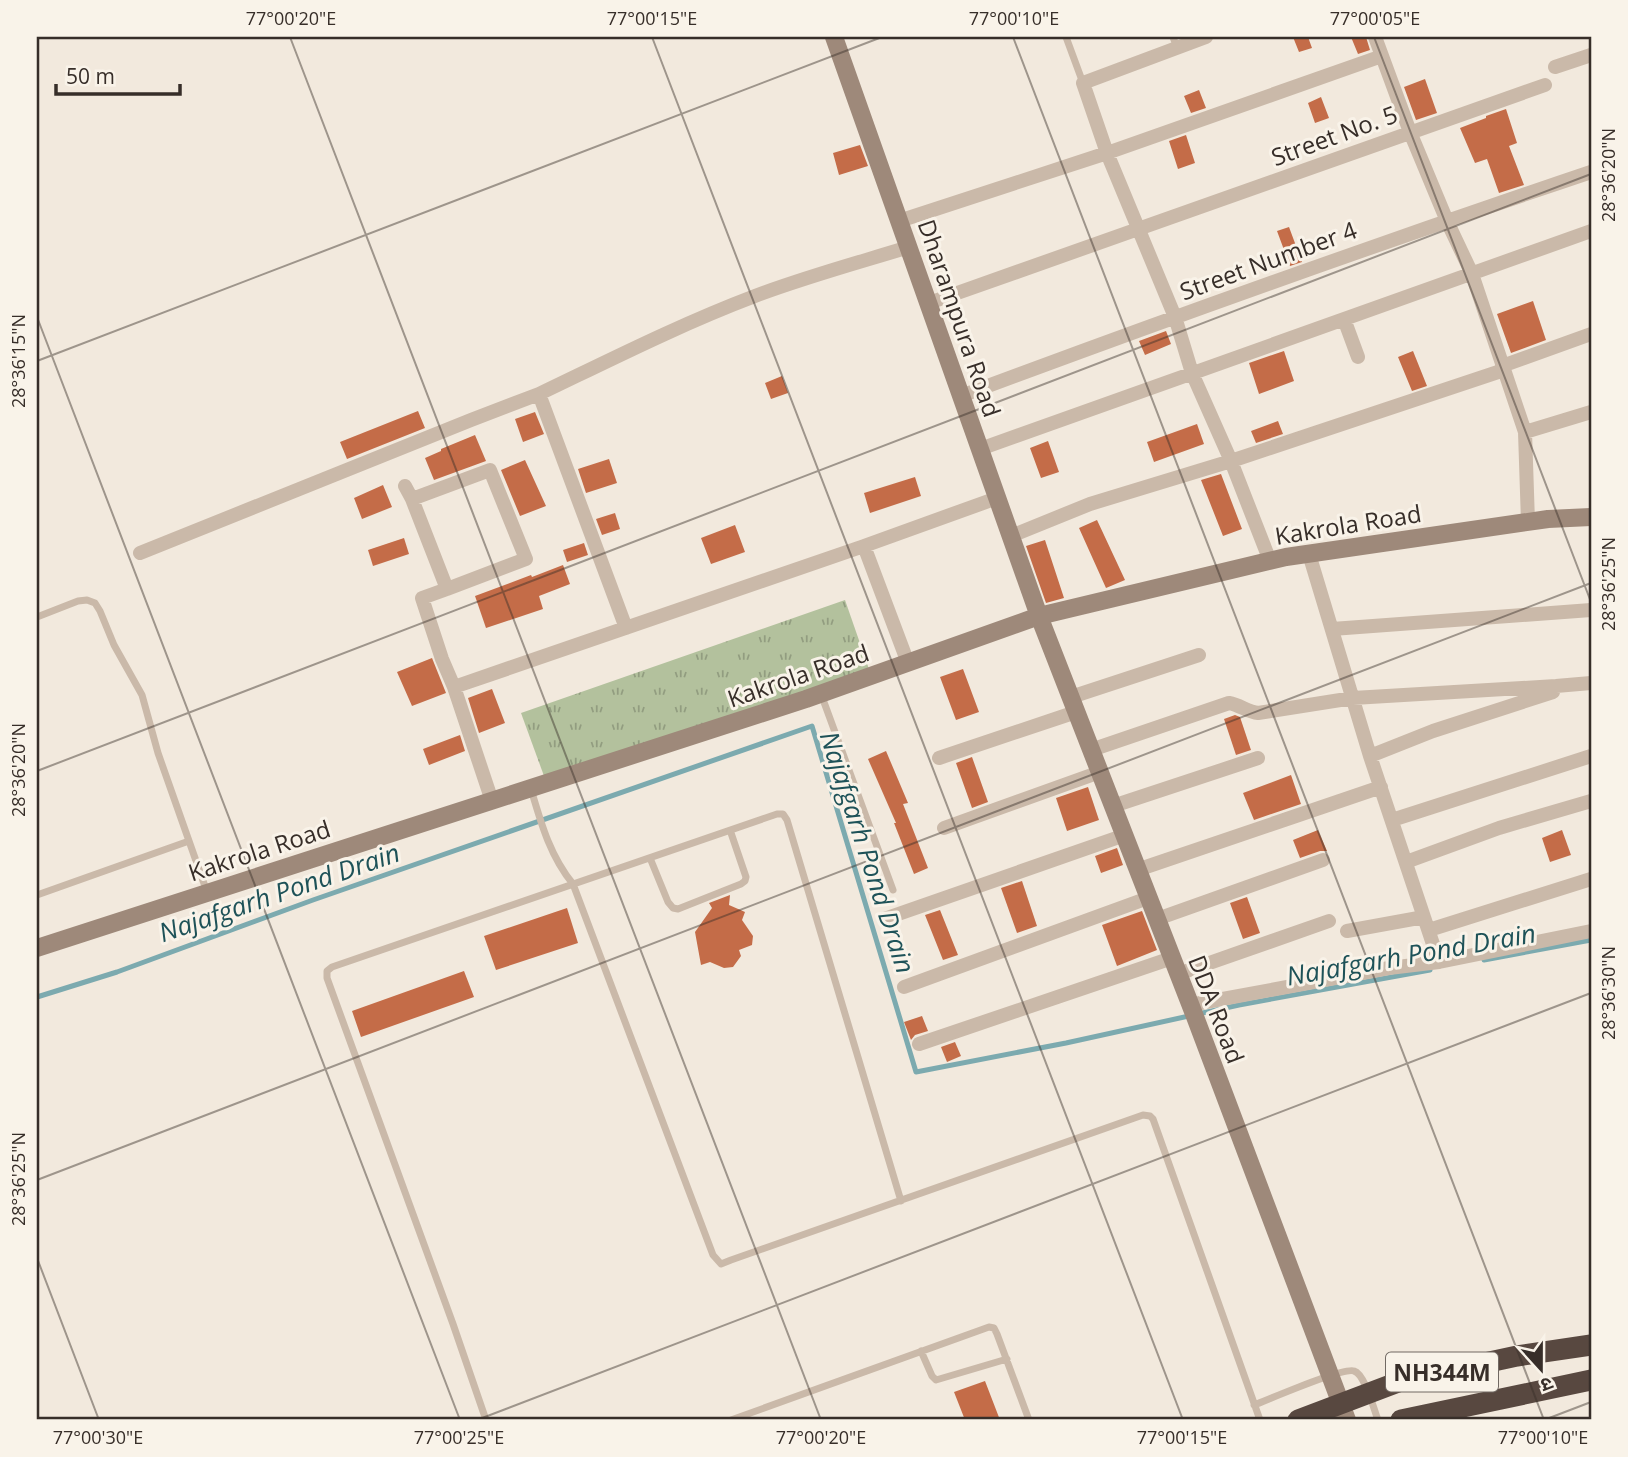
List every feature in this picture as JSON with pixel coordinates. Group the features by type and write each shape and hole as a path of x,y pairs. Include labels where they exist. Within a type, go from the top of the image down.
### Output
{"highway":[{"name":"NH344M","path":"1298,1420 1401,1381 1517,1356 1591,1345"},
{"name":"NH344M","path":"1401,1420 1591,1380"}],"street":[{"name":"Dharampura Road","path":"834,37 1039,616"},
{"path":"1206,37 1175,42 1083,83 1107,153 1175,317 1192,373 1231,461 1270,561"},
{"path":"1378,38 1410,132 1472,274 1525,432 1528,522"},
{"path":"899,221 1107,153 1382,55"},
{"path":"1555,67 1591,55"},
{"name":"Street No. 5","path":"929,303 1545,85"},
{"name":"Street Number 4","path":"961,396 1447,220 1591,172"},
{"path":"980,449 1591,231"},
{"path":"140,553 539,394 697,319 793,282 909,247"},
{"path":"1344,319 1358,357"},
{"path":"1010,536 1090,504 1231,461 1503,368 1591,334"},
{"path":"539,394 626,628"},
{"path":"1525,432 1591,412"},
{"path":"447,589 409,493 490,470 526,559 447,589 422,598 492,801"},
{"path":"454,687 997,498"},
{"name":"Kakrola Road","path":"37,948 821,694 1039,616 1309,554 1548,519 1591,517"},
{"path":"864,545 908,663"},
{"path":"1309,554 1370,756 1439,962"},
{"path":"1332,629 1591,611"},
{"name":"DDA Road","path":"1039,616 1194,1014 1347,1420"},
{"path":"939,758 1199,655"},
{"path":"1091,750 1229,703 1258,713 1353,698 1585,683"},
{"path":"1370,756 1433,731 1585,683"},
{"path":"1392,820 1591,756"},
{"path":"1113,806 1258,758"},
{"path":"944,828 1100,772"},
{"path":"1138,870 1381,787"},
{"path":"1406,862 1499,828 1591,802"},
{"path":"884,919 1125,835"},
{"path":"1157,919 1323,860"},
{"path":"1347,931 1427,923 1591,879"},
{"path":"904,988 1148,898"},
{"path":"919,1044 1329,921"},
{"path":"1194,1014 1389,968 1439,962 1591,931"}],"lane":[{"path":"1066,37 1083,83"},
{"path":"37,617 87,600 95,603 100,611 114,645 142,695 158,753 207,893"},
{"path":"821,694 893,890"},
{"path":"531,789 546,839 563,872 573,884 716,1259 721,1264 1143,1115 1150,1115 1260,1420"},
{"path":"486,1420 327,978 327,971 332,967 776,814 783,814 901,1201"},
{"path":"650,858 668,902 673,908 678,908 745,881 730,830"},
{"path":"37,895 189,841"},
{"path":"731,1420 989,1327 994,1328 1029,1420"},
{"path":"921,1351 936,1380 1007,1359"},
{"path":"1254,1405 1330,1376 1354,1371 1361,1376 1378,1420"}],"green space":[{"path":"845,600 870,672 544,776 521,713"}],"building":[{"path":"1293,37 1308,37 1312,48 1299,52"},
{"path":"1351,37 1366,37 1370,50 1358,54"},
{"path":"1425,79 1437,113 1416,120 1404,87"},
{"path":"1199,90 1206,108 1191,113 1184,96"},
{"path":"1321,97 1329,118 1315,123 1308,103"},
{"path":"1506,109 1517,143 1509,146 1524,185 1499,193 1487,159 1475,163 1460,128"},
{"path":"1186,135 1195,163 1178,169 1169,141"},
{"path":"860,145 868,166 839,175 833,153"},
{"path":"1289,227 1302,262 1290,266 1277,231"},
{"path":"1533,301 1546,340 1511,353 1497,314"},
{"path":"1166,331 1171,344 1145,355 1139,341"},
{"path":"1284,351 1294,381 1259,394 1249,363"},
{"path":"1413,351 1427,386 1412,391 1398,357"},
{"path":"782,376 788,393 771,399 765,383"},
{"path":"418,411 425,428 347,459 340,442"},
{"path":"535,412 544,434 523,442 515,419"},
{"path":"1278,421 1283,434 1256,443 1251,431"},
{"path":"1197,424 1204,444 1154,462 1147,442"},
{"path":"475,435 486,461 434,480 425,458"},
{"path":"1048,441 1059,472 1041,478 1030,448"},
{"path":"609,459 617,483 586,493 578,469"},
{"path":"525,460 546,506 520,516 501,470"},
{"path":"1221,474 1242,529 1223,536 1201,480"},
{"path":"915,477 921,496 870,513 864,493"},
{"path":"383,485 392,507 362,519 354,498"},
{"path":"615,513 620,529 602,535 596,519"},
{"path":"1097,520 1125,580 1106,588 1079,528"},
{"path":"735,525 745,552 711,564 701,538"},
{"path":"404,538 409,554 373,566 368,550"},
{"path":"1045,540 1064,598 1046,603 1026,546"},
{"path":"584,543 588,555 567,562 563,550"},
{"path":"563,565 570,584 539,596 543,609 486,628 475,596"},
{"path":"432,658 446,693 412,706 397,672"},
{"path":"963,669 979,712 956,720 940,677"},
{"path":"492,689 505,723 479,733 468,698"},
{"path":"1235,715 1240,717 1251,750 1236,755 1224,719"},
{"path":"460,735 465,751 429,765 423,749"},
{"path":"886,751 908,803 903,804 928,868 914,874 896,823 868,759"},
{"path":"972,757 988,802 972,808 956,763"},
{"path":"1291,775 1301,804 1254,820 1243,793"},
{"path":"1088,787 1099,820 1067,831 1056,798"},
{"path":"1318,830 1327,851 1300,858 1293,840"},
{"path":"1562,830 1571,855 1550,862 1542,838"},
{"path":"1117,848 1123,865 1101,873 1095,856"},
{"path":"1022,881 1037,926 1017,933 1001,888"},
{"path":"730,895 729,905 745,912 742,920 753,936 752,945 739,950 741,956 733,967 724,968 710,962 701,965 695,932 712,908 709,903"},
{"path":"1247,897 1260,933 1243,939 1230,903"},
{"path":"567,908 578,943 496,970 484,936"},
{"path":"940,910 958,955 943,960 925,915"},
{"path":"1142,911 1157,950 1117,966 1102,925"},
{"path":"464,971 474,997 361,1037 352,1011"},
{"path":"922,1016 928,1031 915,1035 911,1040 904,1022"},
{"path":"955,1042 961,1056 947,1062 941,1047"},
{"path":"985,1381 1000,1420 965,1420 954,1392"}],"waterway":[{"name":"Najafgarh Pond Drain","path":"37,997 117,972 313,900 812,726 916,1072 1239,1005 1430,970"},
{"name":"Najafgarh Pond Drain","path":"1484,960 1591,940"}]}
